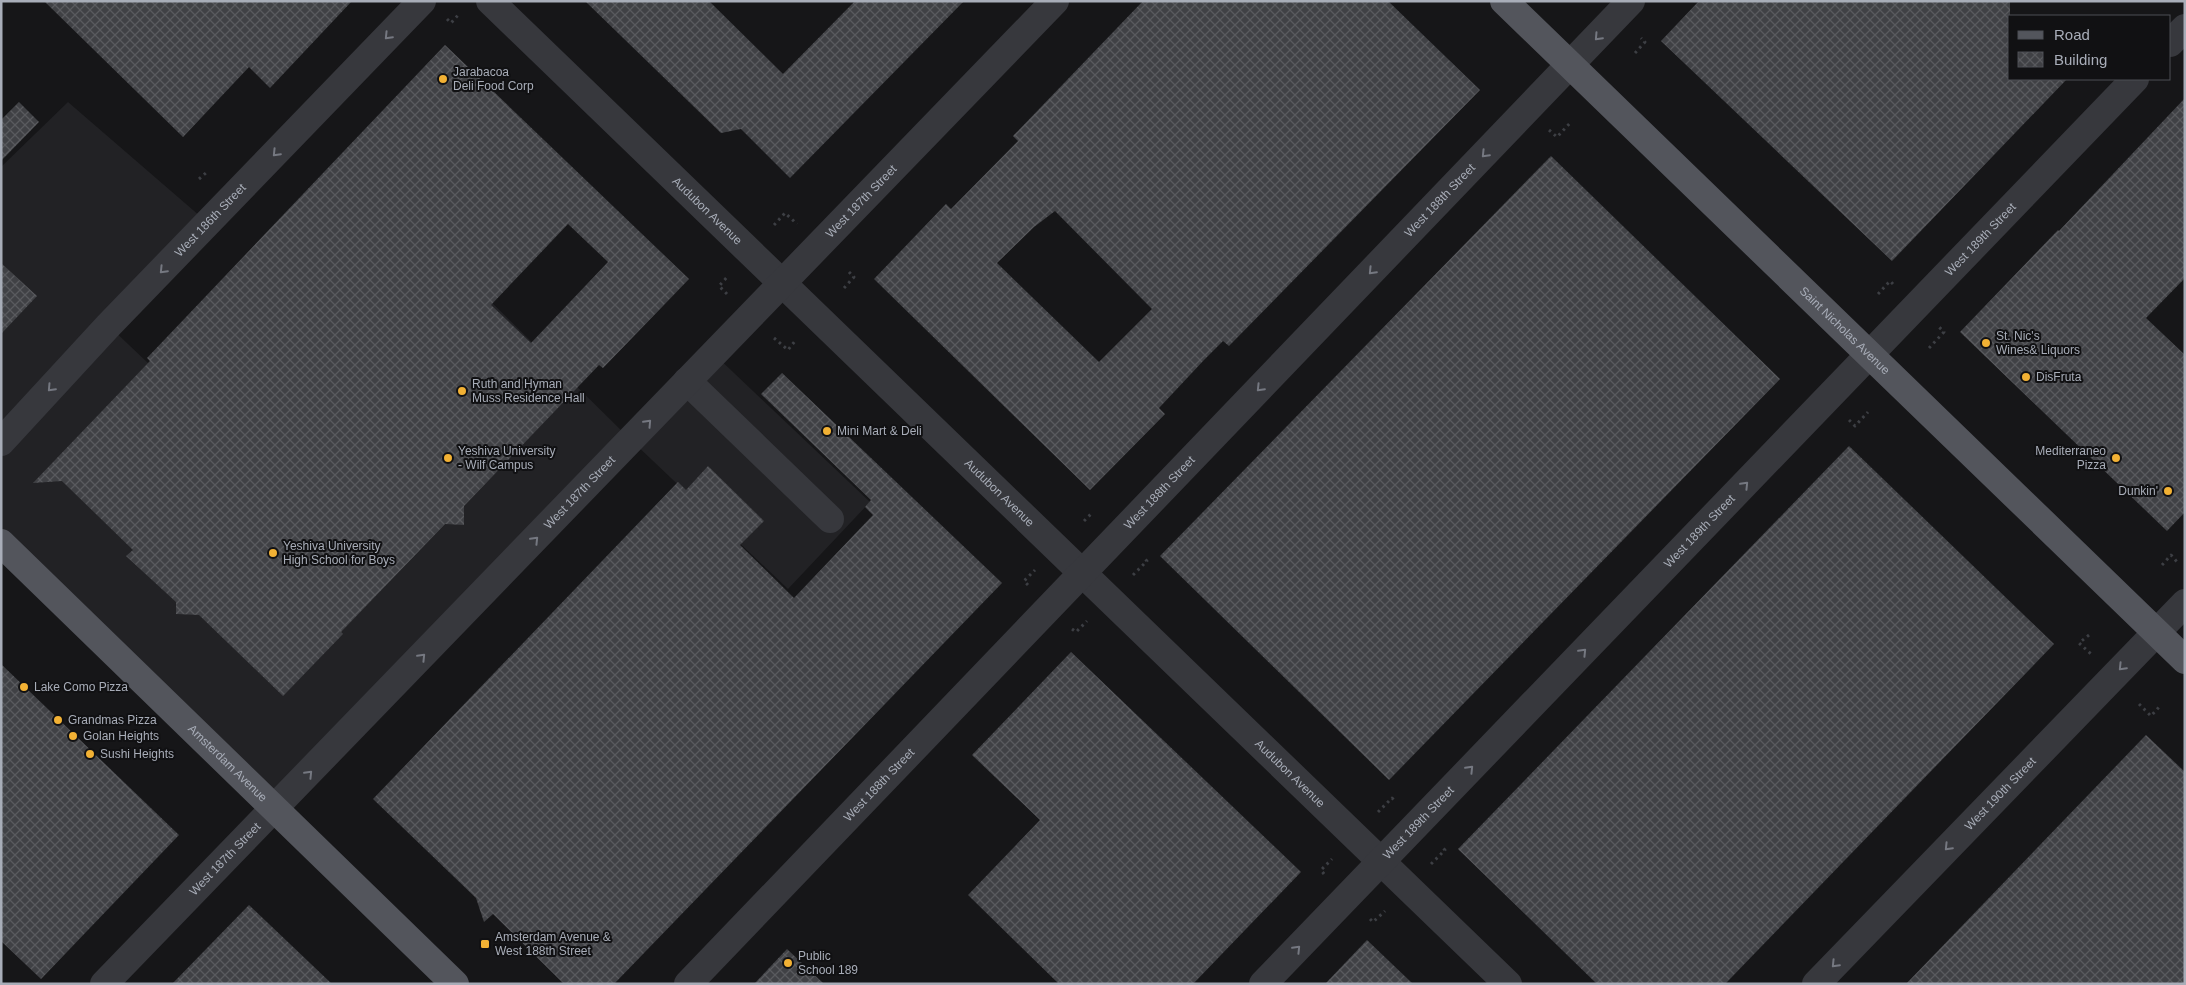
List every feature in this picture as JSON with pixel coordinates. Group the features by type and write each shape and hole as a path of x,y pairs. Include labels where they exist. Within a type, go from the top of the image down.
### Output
{"main road":[{"name":"Saint Nicholas Avenue","path":"1504,1 2185,660"},
{"name":"Amsterdam Avenue","path":"1,543 455,984"}],"street":[{"name":"West 186th Street","path":"1,442 108,326 422,1"},
{"name":"Audubon Avenue","path":"490,1 1508,984"},
{"name":"West 187th Street","path":"104,984 1055,1"},
{"name":"West 188th Street","path":"688,984 1631,1"},
{"path":"2171,42 2185,28"},
{"name":"West 189th Street","path":"1263,984 2134,80"},
{"path":"687,381 830,518"},
{"name":"West 190th Street","path":"1816,984 2185,603"}],"path":[{"path":"1548,129 1557,137 1570,123"},
{"path":"199,179 208,172"},
{"path":"774,225 785,213 797,224"},
{"path":"844,288 854,277 847,270"},
{"path":"727,294 719,286 728,276"},
{"path":"1929,348 1944,332 1937,325"},
{"path":"774,338 788,350 799,337"},
{"path":"1843,414 1855,426 1868,412"},
{"path":"1134,575 1147,561 1137,551"},
{"path":"2162,565 2170,555 2178,563"},
{"path":"2089,635 2079,643 2091,654"},
{"path":"2139,704 2151,716 2160,706"},
{"path":"1431,864 1445,850 1435,840"}],"shaded area":[{"name":"Yeshiva University - Wilf Campus","path":"68,102 208,223 109,326 266,475 460,271 631,440 713,353 870,502 788,589 632,441 275,809 1,543 1,167"}],"building":[{"path":"44,1 352,1 270,88 249,67 183,137"},
{"path":"585,1 709,1 783,74 855,1 964,1 790,178 741,129 721,133"},
{"path":"1143,1 1388,1 1480,90 1229,346 1223,341 1204,360 1159,408 1165,414 1090,490 874,279 946,204 951,209 1018,141 1013,136","holes":["1055,211 1152,309 1099,362 997,263 1034,227"]},
{"path":"1699,1 2010,1 2010,15 2008,15 2008,80 2066,80 1892,261 1661,41"},
{"path":"445,45 689,279 603,368 599,365 464,506 464,525 445,524 341,632 343,634 283,696 199,615 176,614 176,602 126,556 133,550 62,481 33,483 150,361 147,358","holes":["568,224 608,262 531,343 491,305"]},
{"path":"2185,98 2185,278 2146,318 2185,355 2185,512 2167,531 1960,332"},
{"path":"19,102 39,122 1,161 1,120"},
{"path":"1551,156 1780,379 1389,780 1160,556"},
{"path":"1,263 37,296 1,334"},
{"path":"782,373 1002,583 614,984 564,984 493,914 484,922 476,898 373,799 678,482 686,490 708,466 764,521 740,545 794,598 873,515 865,507 871,500 761,394"},
{"path":"1849,446 2054,644 1725,984 1597,984 1458,849"},
{"path":"1071,652 1301,872 1193,984 1059,984 968,895 1040,820 972,755"},
{"path":"1,664 179,835 41,979 1,941"},
{"path":"2146,735 2185,772 2185,984 1906,984"},
{"path":"249,905 332,984 172,984"},
{"path":"1367,940 1413,984 1325,984"},
{"name":"Public School 189","path":"787,949 824,984 754,984"}],"place":[{"name":"Jarabacoa Deli Food Corp","path":"443,79"},
{"name":"St. Nic's Wines& Liquors","path":"1986,343"},
{"name":"DisFruta","path":"2026,377"},
{"name":"Ruth and Hyman Muss Residence Hall","path":"462,391"},
{"name":"Mini Mart & Deli","path":"827,431"},
{"name":"Yeshiva University - Wilf Campus","path":"448,458"},
{"name":"Mediterraneo Pizza","path":"2116,458"},
{"name":"Dunkin'","path":"2168,491"},
{"name":"Yeshiva University High School for Boys","path":"273,553"},
{"name":"Lake Como Pizza","path":"24,687"},
{"name":"Grandmas Pizza","path":"58,720"},
{"name":"Golan Heights","path":"73,736"},
{"name":"Sushi Heights","path":"90,754"},
{"name":"Amsterdam Avenue & West 188th Street","path":"485,944"},
{"name":"Public School 189","path":"788,963"}]}
